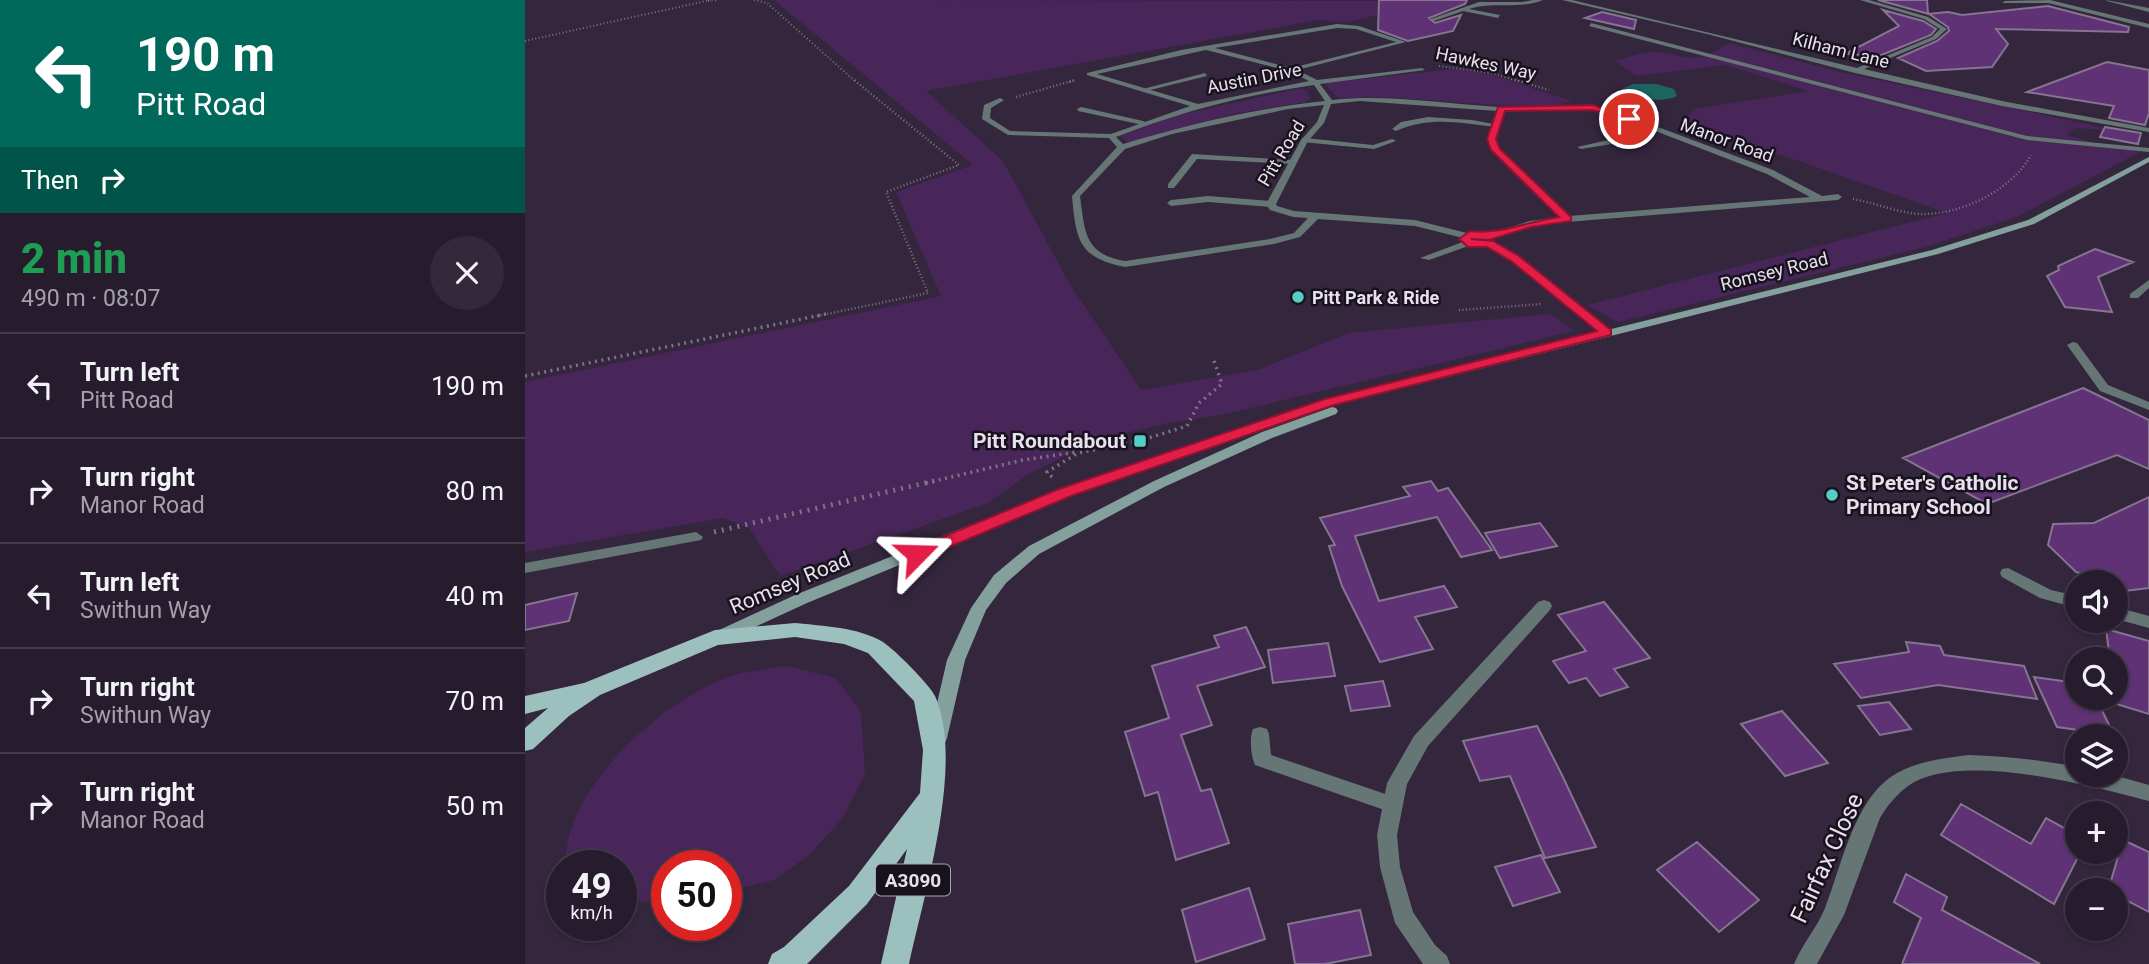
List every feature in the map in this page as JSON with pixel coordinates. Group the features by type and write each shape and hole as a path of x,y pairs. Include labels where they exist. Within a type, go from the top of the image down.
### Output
{"main road":[{"name":"Romsey Road","path":"715,638 801,599 1065,492 1331,402 1935,252 2031,222 2149,159"},
{"name":"Romsey Road","path":"935,750 956,660 978,608 1000,579 1034,550 1159,484 1267,435 1396,388"},
{"path":"525,705 592,689 715,638 795,630 847,637 876,648 925,698 935,750 932,795 858,895 794,957 782,964"},
{"path":"525,742 561,710 592,689"},
{"name":"A3090","path":"895,964 932,795"}],"street":[{"path":"1434,19 1485,3 1522,4 1540,0"},
{"name":"Kilham Lane","path":"1565,0 1662,21 1855,71 2149,132"},
{"path":"1855,71 1940,35 1944,29 1926,18 1863,0"},
{"path":"2109,0 2149,10"},
{"path":"2005,3 2050,2 2149,26"},
{"path":"1459,9 1498,16"},
{"path":"1591,25 2027,138 2149,150"},
{"path":"1089,76 1121,64 1337,26 1357,27 1403,42 1290,70"},
{"path":"1207,48 1290,70 1315,82 1329,101"},
{"name":"Austin Drive","path":"1112,136 1196,106 1315,82 1422,70"},
{"path":"1146,89 1205,75"},
{"path":"1089,76 1146,89 1196,106"},
{"path":"1000,100 987,107 986,119 1008,133 1112,136 1113,141 1122,147 1076,196 1082,239 1093,255 1102,259 1125,264 1143,263 1271,242 1297,235 1315,216"},
{"name":"Manor Road","path":"1122,147 1237,116 1329,101 1389,100 1501,109 1578,107 1607,110 1770,172 1820,198"},
{"name":"Pitt Road","path":"1329,101 1320,122 1305,140 1271,204 1282,212 1415,223 1468,239"},
{"path":"1081,109 1143,123"},
{"path":"1501,109 1491,139 1495,150 1567,219"},
{"path":"1396,129 1403,124 1421,120 1495,125"},
{"path":"1581,147 1615,141 1652,128"},
{"path":"1305,140 1374,146 1392,141"},
{"path":"1171,186 1195,156 1292,162"},
{"path":"1425,258 1468,239 1489,240 1530,224 1838,197"},
{"path":"1171,203 1208,199 1271,204"},
{"path":"1489,240 1606,332"},
{"path":"2134,296 2149,283"},
{"path":"2073,345 2104,388 2149,406"},
{"path":"525,568 697,537"},
{"path":"2008,573 2046,594 2065,600"},
{"path":"1439,964 1427,953 1403,916 1390,867 1387,835 1397,783 1422,741 1543,606"},
{"path":"2128,616 2149,622"},
{"path":"1260,734 1262,760 1393,806"},
{"name":"Fairfax Close","path":"1805,964 1835,912 1859,845 1881,799 1906,776 1972,762 2018,764 2106,781 2149,793"}],"path":[{"path":"525,41 710,0"},
{"path":"700,2 717,0"},
{"path":"525,376 928,293 886,192 959,165 860,85 767,2 754,0"},
{"name":"Hawkes Way","path":"1431,64 1491,73 1526,82 1573,98 1578,107"},
{"path":"1434,70 1454,68"},
{"path":"1000,100 1089,76"},
{"path":"1838,197 1908,213 1939,214 1989,194 2015,177 2028,166 2032,154 2048,140"},
{"path":"1459,310 1568,303"},
{"path":"1140,441 1187,426 1199,403 1221,384 1214,361"},
{"path":"697,537 1023,460 1077,452"}],"shaded area":[{"path":"774,0 1442,1 1347,22 1319,20 926,91 1003,161 1069,283 1141,390 1258,370 1348,333 1550,314 1575,331 1221,415 1163,424 1097,440 1027,475 988,503 780,576 749,528 723,518 525,552 525,382 941,296 896,192 973,165"},
{"path":"1729,43 1836,71 2100,127 2107,130 2075,128 2067,135 2100,145 2142,151 2017,217 1926,247 1618,322 1587,305 1947,213 1793,159 1682,124 1694,109 1808,91 1725,65 1636,76 1615,61 1649,52 1700,57"},
{"path":"1453,69 1489,74 1572,101 1551,107 1528,107 1382,97 1338,98 1324,83"},
{"path":"1633,84 1656,84 1674,89 1677,96 1664,99 1642,98 1624,88"},
{"path":"1302,88 1307,91 1310,99 1305,102 1233,114 1129,142 1118,136 1174,116"},
{"path":"786,666 836,678 861,712 865,773 842,819 808,856 774,880 742,888 742,850 651,850 651,902 637,901 637,850 568,850 579,809 619,754 644,730 698,691 730,676"}],"building":[{"path":"1379,0 1467,0 1465,4 1429,18 1435,23 1461,15 1453,31 1408,41 1378,30"},
{"path":"1878,0 1927,0 1928,14"},
{"path":"2048,6 2129,27 2128,32 1996,29 2008,44 1992,67 1926,71 1898,58 1937,41 1949,31 1948,27 1929,14 1948,12 1962,15"},
{"path":"1883,10 1923,21 1936,29 1931,35 1879,56 1845,54 1899,26"},
{"path":"1602,12 1636,20 1634,29 1585,18"},
{"path":"2107,62 2149,70 2149,113 2145,125 2109,118 2114,106 2027,92"},
{"path":"2105,127 2141,133 2138,144 2100,137"},
{"path":"2095,249 2133,262 2098,277 2112,312 2065,307 2047,276 2059,270 2058,266"},
{"path":"2083,388 2149,420 2149,469 2117,455 1987,504 1903,458"},
{"path":"1431,481 1438,491 1448,488 1492,550 1461,557 1437,517 1355,536 1379,601 1444,586 1457,607 1415,617 1433,649 1380,662 1342,586 1329,546 1335,545 1320,518 1410,496 1403,487"},
{"path":"2149,497 2149,588 2128,591 2128,570 2074,570 2048,545 2053,524 2094,523"},
{"path":"1540,523 1557,546 1500,558 1485,533"},
{"path":"577,593 569,621 525,630 525,605"},
{"path":"1604,602 1650,658 1614,669 1628,687 1600,696 1586,678 1569,683 1553,661 1586,651 1558,615"},
{"path":"1246,627 1265,667 1197,686 1212,725 1181,735 1201,791 1211,789 1229,843 1176,860 1158,792 1145,796 1125,732 1169,718 1152,666 1219,647 1214,636"},
{"path":"2107,633 2120,633 2149,641 2149,714 2128,708 2128,647 2108,647"},
{"path":"1906,642 1940,646 1944,655 2024,666 2037,699 1938,685 1861,698 1834,664 1909,652"},
{"path":"1328,643 1335,676 1273,683 1268,650"},
{"path":"2034,677 2065,681 2065,710 2102,710 2109,724 2065,724 2065,728 2057,727"},
{"path":"1383,681 1390,706 1351,711 1345,686"},
{"path":"1889,702 1911,729 1880,735 1858,706"},
{"path":"1782,711 1828,763 1785,776 1741,724"},
{"path":"1537,726 1596,847 1545,858 1510,776 1480,781 1463,741"},
{"path":"1961,804 2031,844 2046,818 2065,828 2065,864 2074,864 2054,904 1941,835"},
{"path":"1697,842 1759,900 1719,932 1657,870"},
{"path":"2128,842 2149,852 2149,912 2128,901 2128,878 2112,878 2116,864 2128,864"},
{"path":"1541,855 1560,892 1513,906 1495,867"},
{"path":"1906,874 1947,897 1942,910 2040,964 1902,964 1921,918 1894,902"},
{"path":"1249,888 1265,939 1196,962 1182,910"},
{"path":"1360,910 1371,955 1325,964 1295,964 1288,924"}],"place":[{"name":"Pitt Park & Ride","path":"1298,297"},
{"name":"Pitt Roundabout","path":"1140,441"},
{"name":"St Peter's Catholic Primary School","path":"1832,495"}],"route":[{"path":"917,554 1065,492 1331,402 1396,388 1606,332 1515,259 1489,244 1472,244 1464,239 1470,235 1482,234 1489,237 1530,224 1567,219 1495,150 1491,139 1501,109 1593,108 1607,110 1629,119"}]}
